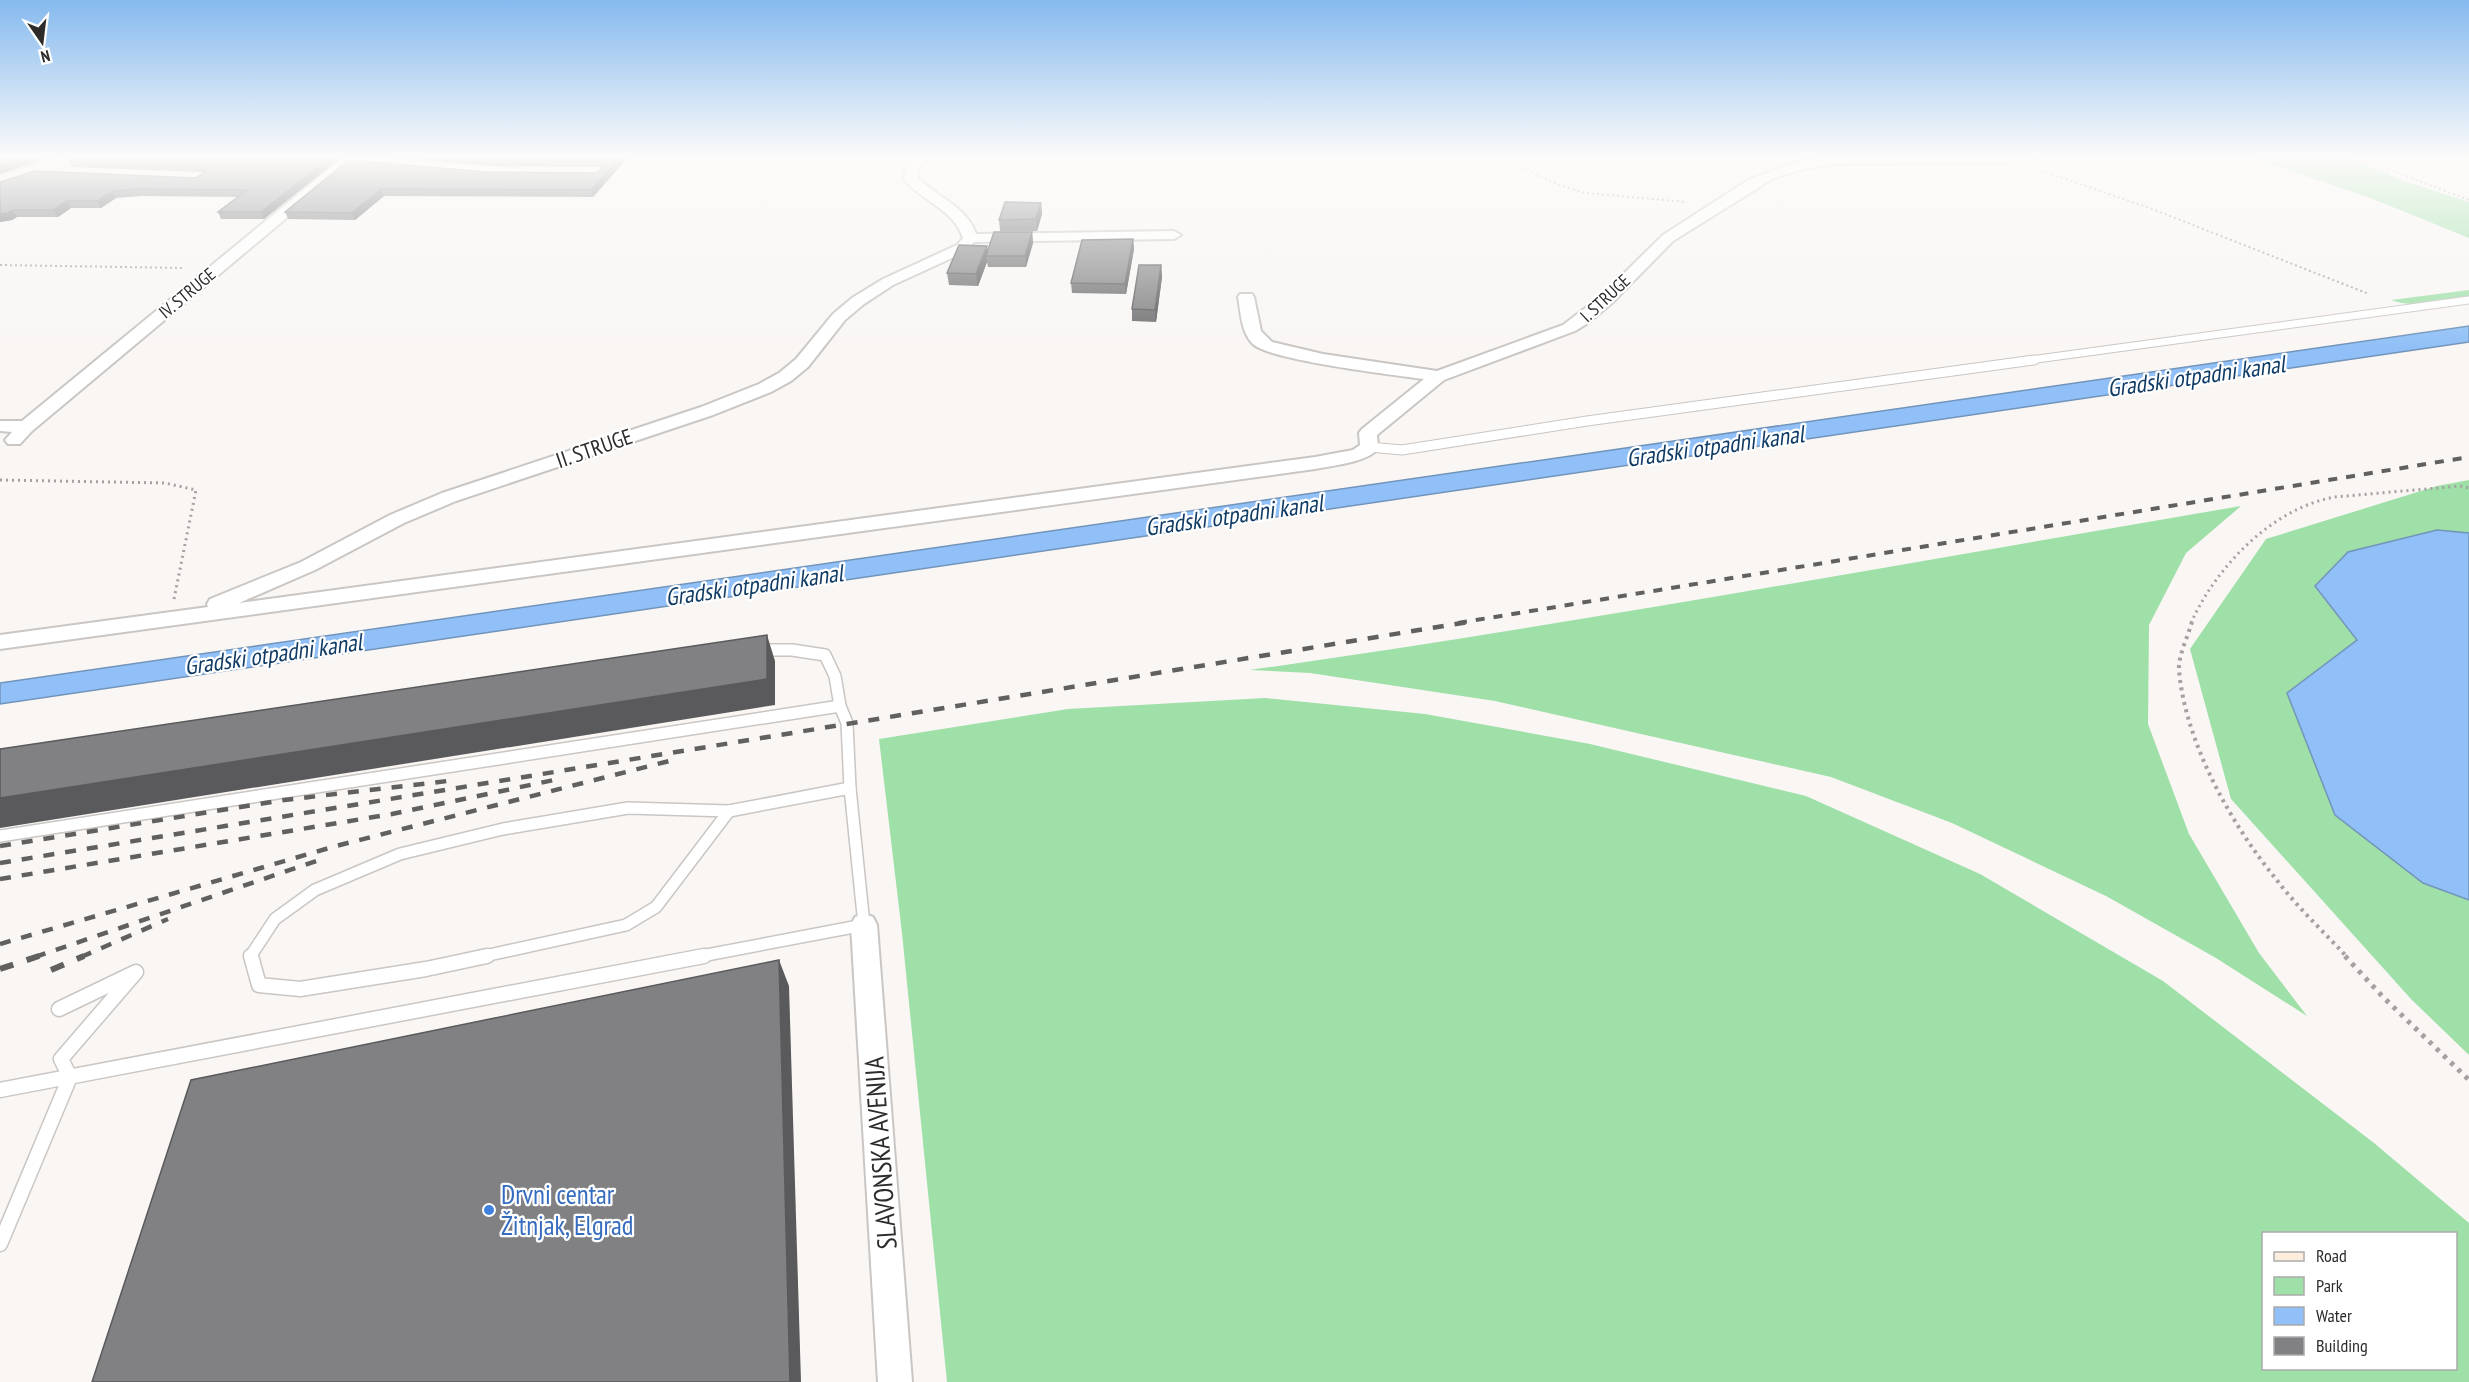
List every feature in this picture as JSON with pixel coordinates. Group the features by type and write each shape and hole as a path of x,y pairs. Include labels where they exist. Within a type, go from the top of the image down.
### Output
{"street":[{"name":"IV. STRUGE","path":"0,426 20,434 276,219"},
{"path":"961,219 968,227 970,238 1174,235"},
{"name":"I. STRUGE","path":"1369,447 1368,433 1438,376 1569,328 1586,318 1663,241 1697,219"},
{"name":"II. STRUGE","path":"180,617 308,566 397,519 449,497 707,411 765,388 785,377 802,363 839,317 858,301 888,282 962,248 970,238"},
{"name":"I. STRUGE","path":"1245,297 1254,335 1258,342 1266,346 1323,359 1438,376"},
{"path":"0,642 1315,463 1359,454 1369,447"},
{"path":"308,566 318,586 337,596"},
{"name":"SLAVONSKA AVENIJA","path":"864,925 896,1382"}],"lane":[{"path":"1369,447 1402,450 1879,380 2469,300"},
{"path":"0,1090 864,925 850,789 848,723 840,706 835,676 825,656 797,649 775,648 741,653"},
{"path":"0,836 840,706"},
{"path":"729,811 656,907 626,925 426,969 300,989 259,985 250,957 275,919 315,890 400,854 503,830 628,808 729,811 850,789"},
{"path":"0,1244 70,1077 61,1059 136,972 59,1009"}],"path":[{"path":"2179,219 2409,309"},
{"path":"0,265 216,268"},
{"path":"0,480 165,483 196,490 180,617"},
{"path":"2469,488 2460,486 2335,496 2318,500 2289,514 2254,539 2222,572 2192,621 2179,668 2187,710 2206,768 2247,839 2276,880 2383,998 2469,1080"}],"green space":[{"path":"2423,219 2469,219 2469,238"},
{"path":"2469,290 2469,297 2430,303 2410,304 2391,300"},
{"path":"2469,480 2469,533 2437,530 2315,587 2357,640 2423,883 2469,900 2469,1055 2411,999 2231,799 2190,649 2266,539 2437,486"},
{"path":"2241,506 2186,553 2149,625 2148,724 2189,834 2259,953 2307,1016 2216,958 2106,896 1952,823 1831,777 1495,701 1310,673 1250,670 1622,612"},
{"path":"1265,698 1425,714 1590,744 1806,796 1980,874 2163,981 2374,1143 2469,1223 2469,1382 947,1382 902,933 879,739 1068,709"}],"water":[{"name":"Gradski otpadni kanal","path":"2469,326 2469,342 0,704 0,683"},
{"path":"2437,530 2469,533 2469,900 2423,883 2335,815 2287,693 2357,640 2315,586 2348,552"}],"building":[{"path":"994,232 1032,232 1025,256 986,256"},
{"path":"1133,239 1125,284 1071,283 1082,240"},
{"path":"959,245 987,246 976,274 947,273"},
{"path":"1139,265 1161,265 1155,310 1132,309"},
{"path":"767,635 767,679 0,798 0,749"},
{"name":"Drvni centar Žitnjak, Elgrad","path":"779,960 790,1382 92,1382 191,1080"}],"railway":[{"path":"1458,623 2469,457"},
{"path":"0,863 1468,622"},
{"path":"0,944 336,846 677,759"},
{"path":"0,846 284,800 456,780"},
{"path":"0,879 392,814 554,780"},
{"path":"35,957 319,860"},
{"path":"81,957 168,919"},
{"path":"0,969 39,956"},
{"path":"51,970 84,956"}],"place":[{"name":"Drvni centar Žitnjak, Elgrad","path":"489,1210"}]}
